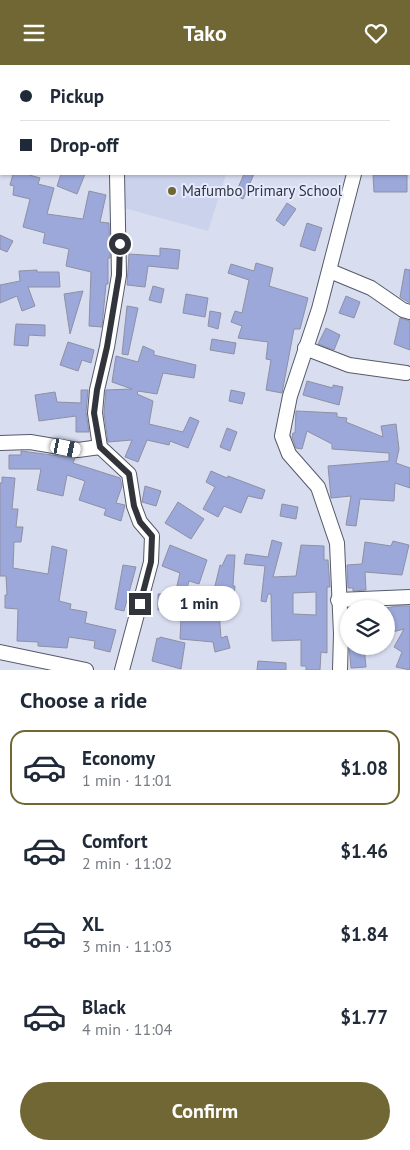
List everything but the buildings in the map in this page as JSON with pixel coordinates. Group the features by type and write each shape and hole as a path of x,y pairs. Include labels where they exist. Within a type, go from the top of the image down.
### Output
{"street":[{"path":"117,175 119,275 94,413 100,447 129,474 134,506 140,522 152,536 153,547 151,562 122,670"},
{"path":"340,670 341,635 336,543 327,508 318,487 289,454 282,436 283,424 305,348 330,271 354,175"},
{"path":"330,271 371,288 398,307 410,312"},
{"path":"305,348 349,365 406,373"},
{"path":"0,443 30,442 78,450 100,447"},
{"path":"338,600 410,597"},
{"path":"0,652 31,664 86,670"}],"shaded area":[{"name":"Mafumbo Primary School","path":"124,175 226,175 208,231 124,208"}],"place":[{"name":"Mafumbo Primary School","path":"172,191"}],"route":[{"path":"120,244 119,275 94,413 100,447 122,465 129,474 133,488 134,506 140,522 152,536 151,562 140,604"}]}
